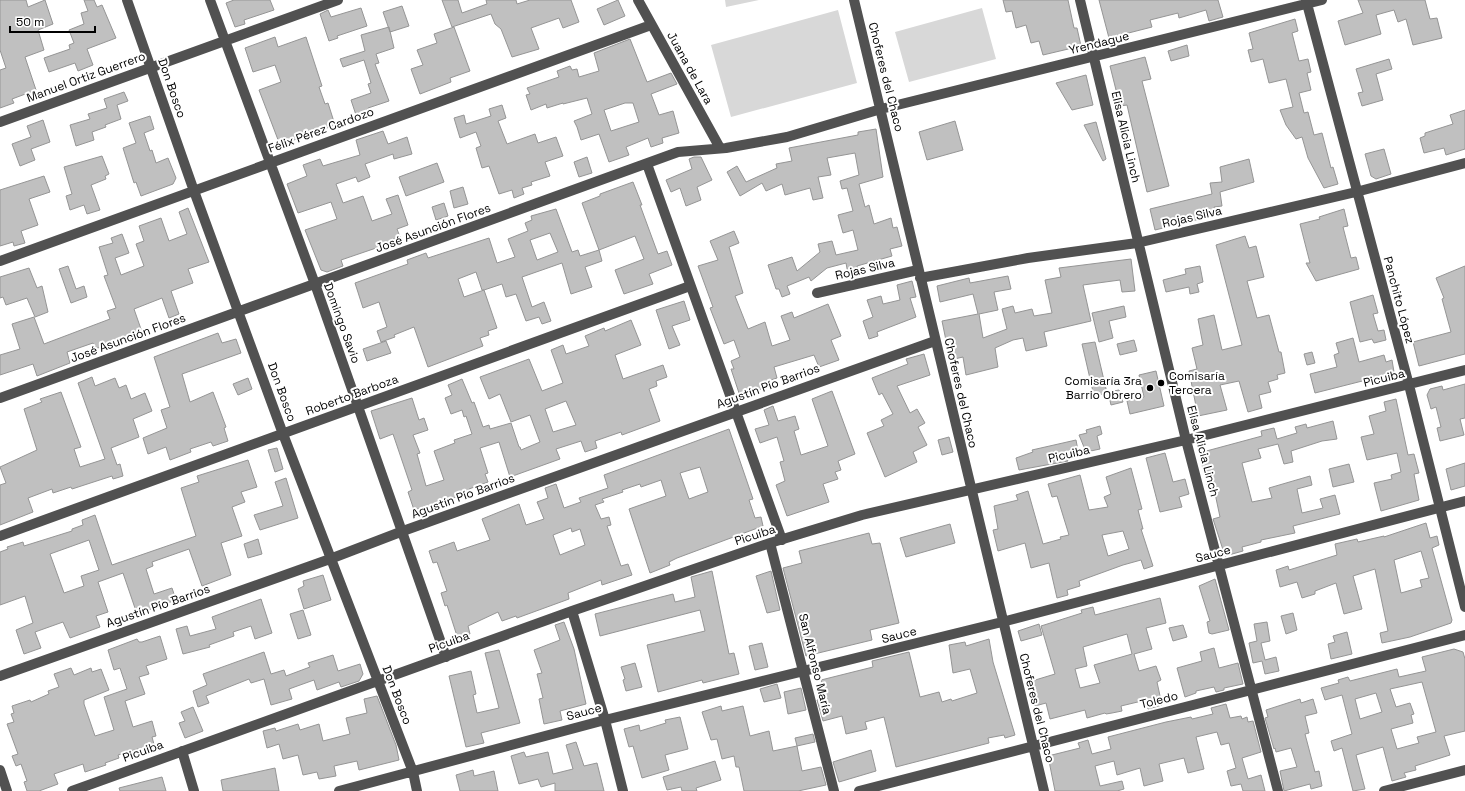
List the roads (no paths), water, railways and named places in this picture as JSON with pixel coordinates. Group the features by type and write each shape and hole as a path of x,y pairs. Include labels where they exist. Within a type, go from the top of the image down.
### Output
{"street":[{"name":"Don Bosco","path":"127,0 194,191 283,434 413,772 417,791"},
{"name":"Domingo Savio","path":"210,0 315,284 446,657"},
{"name":"Manuel Ortiz Guerrero","path":"0,122 338,0"},
{"name":"Juana de Lara","path":"638,0 720,148"},
{"name":"Choferes del Chaco","path":"854,0 1002,622 1044,791"},
{"name":"Elisa Alicia Linch","path":"1080,0 1137,243 1186,440 1278,791"},
{"name":"Yrendague","path":"881,109 1094,58 1306,2 1322,0"},
{"name":"Panchito López","path":"1306,2 1409,385 1465,607"},
{"name":"Félix Pérez Cardozo","path":"0,261 651,25"},
{"name":"José Asunción Flores","path":"0,398 678,152 720,148 787,137 881,109"},
{"name":"Rojas Silva","path":"816,293 919,274 1137,243 1356,192 1465,163"},
{"path":"647,164 782,540"},
{"name":"Roberto Barboza","path":"0,536 690,286"},
{"name":"Agustín Pío Barrios","path":"0,676 935,341"},
{"name":"Picuiba","path":"72,791 379,682 572,611 770,543 862,515 1186,440 1465,370"},
{"name":"Sauce","path":"339,791 605,720 1002,622 1465,501"},
{"name":"San Alfonso María","path":"770,543 834,791"},
{"path":"572,611 605,720 623,791"},
{"name":"Toledo","path":"859,791 1465,635"},
{"path":"182,751 194,791"},
{"path":"0,770 7,791"},
{"path":"1384,791 1465,770"}],"place":[{"name":"Comisaría Tercera","path":"1161,383"},
{"name":"Comisaría 3ra Barrio Obrero","path":"1150,388"}]}
